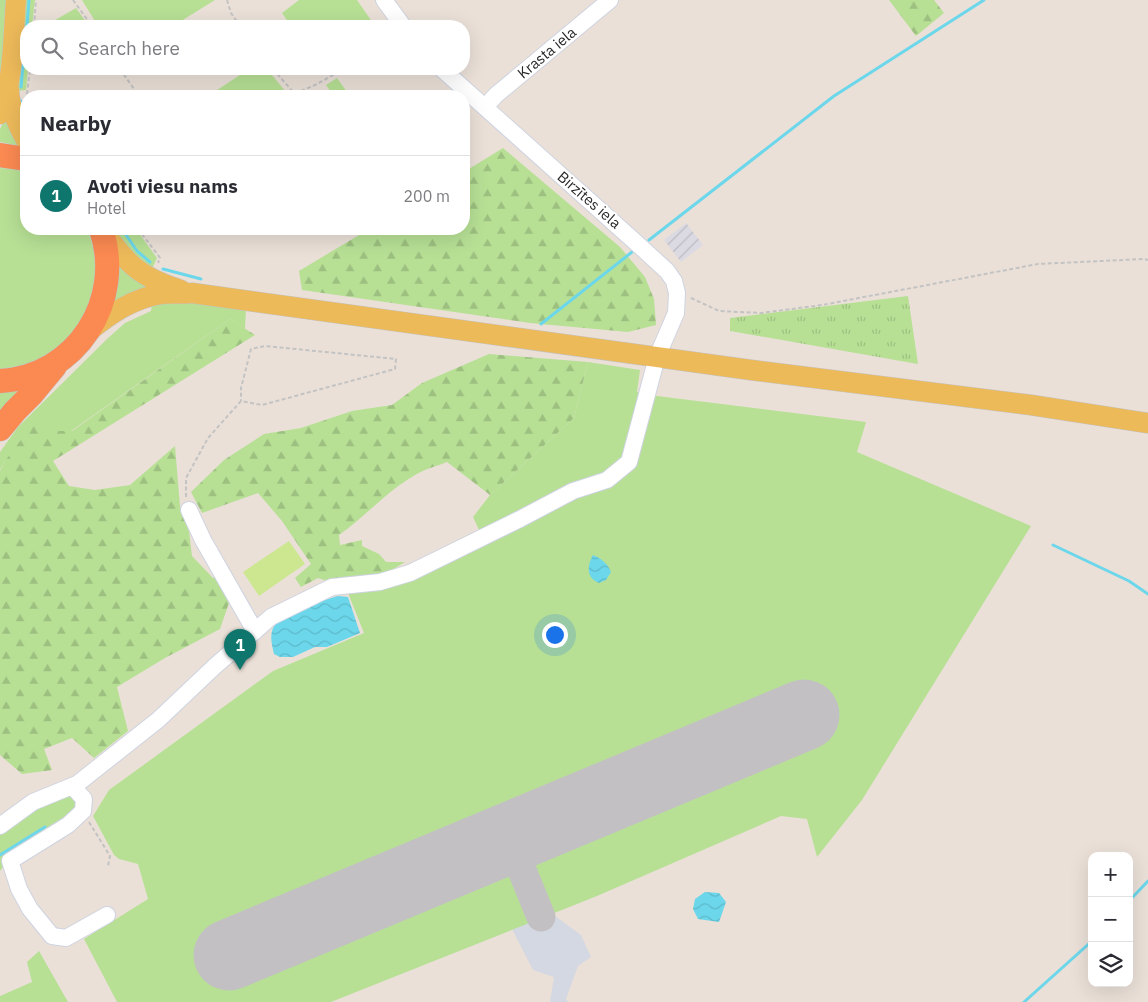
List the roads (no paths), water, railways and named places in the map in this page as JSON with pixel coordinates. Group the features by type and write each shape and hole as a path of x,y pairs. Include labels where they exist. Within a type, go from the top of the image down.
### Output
{"highway":[{"path":"0,154 20,158"},
{"path":"0,381 22,378 36,373 61,359 75,348 86,334 98,312 106,289 107,256 102,235"},
{"path":"0,429 31,396 61,359"}],"main road":[{"path":"0,114 9,78 16,0"},
{"path":"9,78 10,102 20,129"},
{"path":"106,235 124,259 137,270 151,279 192,293"},
{"path":"86,334 116,311 137,300 163,294 192,293 854,384 1031,405 1148,423"}],"street":[{"path":"384,0 398,20"},
{"name":"Krasta iela","path":"485,107 496,95 610,0"},
{"name":"Birzītes iela","path":"449,75 466,90"},
{"name":"Birzītes iela","path":"470,94 668,271 674,281 677,293 676,313 657,357"},
{"path":"0,826 33,802 72,786 158,720 271,617 332,587 380,582 410,573 573,491 608,480 629,462 657,357"},
{"path":"189,510 203,540 255,631"},
{"path":"72,786 84,799 83,811 68,825 10,861 19,889 30,909 52,936 66,938 107,915"}],"water":[{"path":"593,555 604,562 611,572 606,580 599,583 592,578 589,571"},
{"path":"339,596 348,597 360,633 327,647 315,647 293,657 280,657 274,654 271,640 274,626 278,622 304,608"},
{"path":"705,892 719,893 726,902 719,922 698,919 693,909 695,899"}],"waterway":[{"path":"27,20 29,0"},
{"path":"649,240 834,96 984,0"},
{"path":"21,87 22,75"},
{"path":"126,235 137,251 150,262"},
{"path":"541,324 632,252"},
{"path":"163,269 201,279"},
{"path":"1053,545 1129,581 1148,594"},
{"path":"0,855 45,827"},
{"path":"1133,897 1148,881"},
{"path":"1024,1002 1091,942"}],"place":[{"name":"Avoti viesu nams","path":"240,670"}]}
